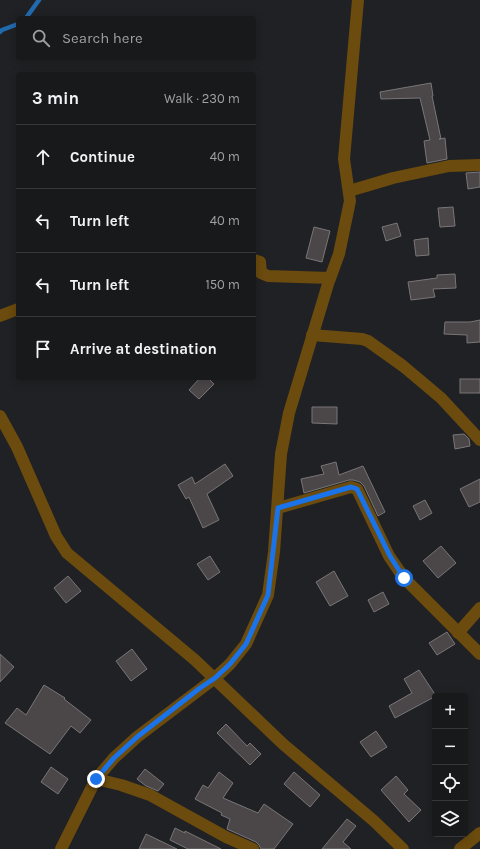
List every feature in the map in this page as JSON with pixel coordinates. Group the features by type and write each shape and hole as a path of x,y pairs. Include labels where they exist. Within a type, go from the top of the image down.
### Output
{"street":[{"path":"61,849 96,779 114,758 137,737 215,678 230,664 246,644 268,595 278,508 281,454 289,413 312,334 342,241 350,201 344,159 358,0"},
{"path":"349,191 393,178 449,166 480,165"},
{"path":"256,261 260,262 261,273 268,276 330,278"},
{"path":"0,316 16,310"},
{"path":"312,334 362,339 368,341 403,366 441,398 480,440"},
{"path":"0,416 17,447 56,536 67,553 215,678 284,744 403,849"},
{"path":"278,508 351,487 357,489 390,556 404,578 480,654"},
{"path":"458,633 480,608"},
{"path":"96,779 121,785 150,795 226,837 253,849"},
{"path":"460,849 480,833"}],"building":[{"path":"431,83 432,96 441,139 445,138 447,159 427,163 424,141 430,140 420,98 381,99 380,92"},
{"path":"480,172 480,187 468,189 466,173"},
{"path":"453,207 455,226 440,227 438,208"},
{"path":"397,223 401,236 386,241 382,227"},
{"path":"314,227 330,231 322,262 306,258"},
{"path":"428,238 429,255 416,256 414,240"},
{"path":"455,274 456,288 433,289 435,297 411,300 408,282 437,278 437,275"},
{"path":"480,320 480,342 467,343 467,335 444,334 445,322 470,322"},
{"path":"460,379 480,379 480,393 460,393"},
{"path":"198,380 210,380 214,384 199,399 189,390"},
{"path":"312,407 337,407 337,424 312,423"},
{"path":"464,434 469,439 470,446 455,449 453,435"},
{"path":"336,462 339,475 363,466 385,512 378,516 364,486 360,482 353,480 304,493 301,479 324,474 321,466"},
{"path":"225,464 233,476 207,494 219,520 203,528 189,497 186,499 178,485 192,477 195,484"},
{"path":"480,479 480,502 469,507 460,489"},
{"path":"425,500 432,513 420,520 413,506"},
{"path":"441,546 456,563 438,578 423,561"},
{"path":"210,556 220,572 208,580 197,564"},
{"path":"334,571 348,596 330,606 316,582"},
{"path":"68,576 81,591 66,603 54,588"},
{"path":"383,592 389,604 374,612 368,600"},
{"path":"447,632 455,644 437,655 429,643"},
{"path":"132,649 147,669 131,681 116,661"},
{"path":"0,654 14,667 0,682"},
{"path":"419,670 434,693 432,693 432,698 395,718 389,706 412,693 404,679"},
{"path":"44,685 65,698 64,699 91,720 80,733 71,726 50,754 5,723 17,708 26,715"},
{"path":"226,724 247,746 250,743 261,754 250,765 217,733"},
{"path":"376,731 387,747 371,757 360,742"},
{"path":"51,767 68,779 58,794 41,782"},
{"path":"145,769 164,784 158,791 146,786 137,779"},
{"path":"219,772 233,783 223,798 258,813 264,804 293,824 274,849 261,849 256,842 227,829 230,819 221,815 222,813 195,799 203,785 208,788"},
{"path":"294,772 320,795 310,807 284,784"},
{"path":"396,776 408,790 404,794 421,810 409,822 381,790"},
{"path":"347,819 356,826 343,842 351,849 322,849"},
{"path":"175,828 185,833 185,831 221,849 188,849 170,840"},
{"path":"146,834 177,849 139,849"}],"waterway":[{"path":"27,16 39,0"},
{"path":"0,32 16,25"}],"route":[{"path":"96,779 114,758 137,737 215,678 230,664 246,644 268,595 278,508 351,487 357,489 390,556 404,578"}]}
